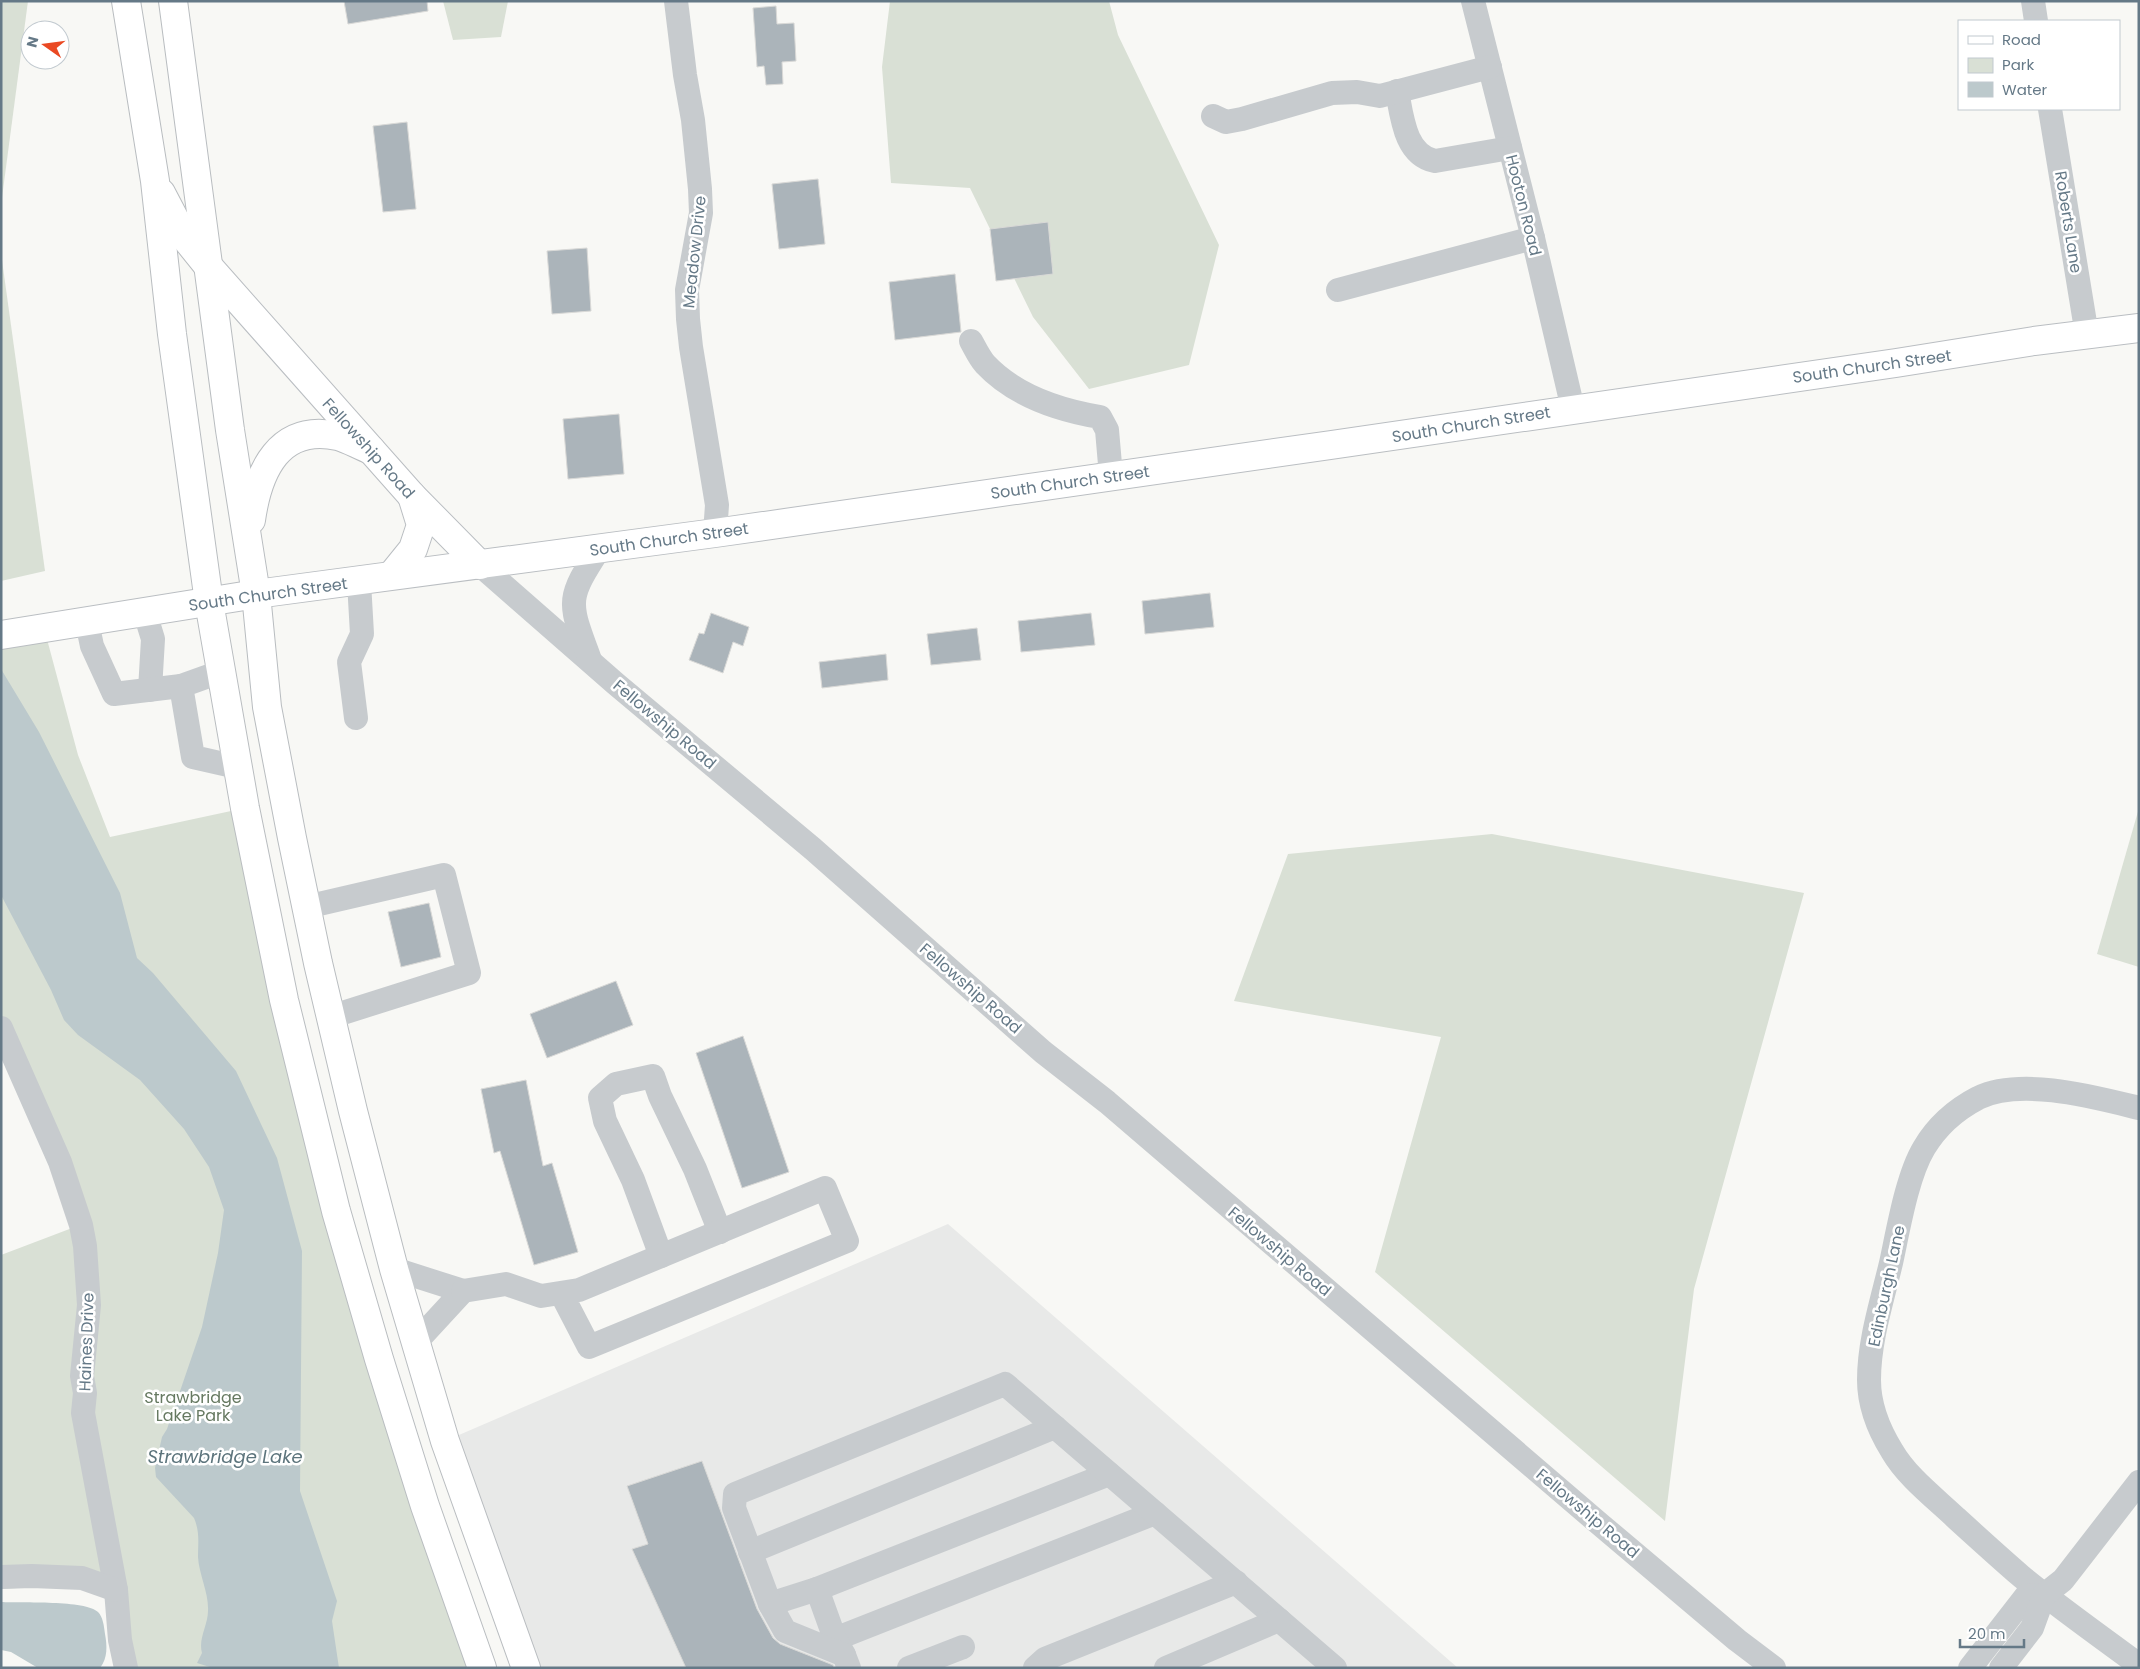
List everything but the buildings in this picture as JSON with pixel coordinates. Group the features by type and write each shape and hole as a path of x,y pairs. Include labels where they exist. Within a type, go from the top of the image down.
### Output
{"main road":[{"path":"126,1 155,181 172,334 220,672 237,767 284,1000 336,1210 401,1432 482,1668"},
{"path":"173,1 230,430 256,594 268,707 306,907 330,1017 394,1269 445,1441 526,1668"},
{"name":"Fellowship Road","path":"155,181 183,235 209,267 412,496 480,565"},
{"name":"South Church Street","path":"1,634 145,613 256,594 359,582 392,575 480,565 715,532 2139,328"},
{"path":"248,541 258,486 265,468 284,446 294,440 311,435 338,436 371,450"},
{"path":"392,575 413,549 421,525 412,496"}],"street":[{"name":"Meadow Drive","path":"676,1 685,75 693,120 701,213 687,290 690,347 717,506 715,532"},
{"name":"Hooton Road","path":"1473,1 1533,238 1573,409"},
{"path":"2033,1 2036,20"},
{"path":"1213,116 1226,122 1261,114 1332,93 1357,92 1380,96 1490,67"},
{"path":"1397,91 1403,122 1412,147 1418,155 1425,159 1440,160 1510,148"},
{"name":"Roberts Lane","path":"2050,110 2087,334"},
{"path":"1338,290 1533,238"},
{"path":"971,341 984,363 1009,385 1036,399 1073,413 1100,417 1107,430 1111,476"},
{"path":"591,661 573,614 574,595 580,580 600,548"},
{"name":"Fellowship Road","path":"480,565 813,849 1043,1052 1107,1102 1602,1526 1737,1640 1774,1668"},
{"path":"356,718 349,662 362,634 359,582"},
{"path":"145,613 153,639 150,690"},
{"path":"87,622 92,646 114,694 181,686 220,672"},
{"path":"181,686 193,757 237,767"},
{"path":"306,907 444,875 469,973 330,1017"},
{"name":"Haines Drive","path":"1,1028 68,1183 85,1246 89,1305 82,1376 85,1393 83,1412 117,1596 120,1640 126,1668"},
{"path":"661,1256 633,1180 605,1121 600,1098 616,1084 653,1076 660,1096 696,1169 720,1232"},
{"name":"Edinburgh Lane","path":"2139,1108 2071,1094 2034,1089 2006,1090 1980,1097 1955,1111 1938,1128 1922,1150 1912,1177 1897,1234 1871,1354 1869,1382 1872,1408 1893,1453 1927,1491 2044,1595 2139,1665"},
{"path":"394,1269 463,1290 506,1284 541,1296 579,1290 825,1188 847,1241 589,1348 561,1293"},
{"path":"416,1342 463,1290"},
{"path":"1155,1514 843,1654 784,1631 770,1604 734,1508 735,1494 1006,1384 1335,1668"},
{"path":"750,1552 1055,1427"},
{"path":"770,1604 816,1589 1109,1474"},
{"path":"2001,1668 2032,1628 2044,1595 2063,1580 2139,1482"},
{"path":"1,1577 82,1578 117,1596"},
{"path":"1035,1668 1045,1659 1236,1582"},
{"path":"816,1589 843,1654"},
{"path":"1970,1668 2026,1596 2044,1595"},
{"path":"1166,1668 1279,1620"},
{"path":"909,1668 963,1646"}],"shaded area":[{"path":"948,1224 1458,1668 526,1668 445,1441"}],"green space":[{"path":"1,1 28,1 25,20 20,20 20,61 1,205"},
{"path":"443,1 508,1 501,37 453,40"},
{"path":"890,1 1109,1 1118,35 1219,245 1189,365 1089,389 1033,317 970,188 891,183 882,67"},
{"path":"1,253 45,571 1,581"},
{"name":"Strawbridge Lake Park","path":"44,628 78,755 110,837 245,808 284,1000 482,1668 125,1668 115,1582 1,1589 1,1255 80,1225 1,1025 1,634"},
{"path":"2139,808 2139,967 2097,954"},
{"path":"1492,834 1804,893 1694,1289 1665,1521 1375,1272 1441,1037 1234,1001 1288,854"}],"water":[{"name":"Strawbridge Lake","path":"1,669 39,732 120,893 137,958 153,973 236,1071 277,1158 302,1251 300,1491 337,1601 332,1621 339,1668 213,1668 197,1663 202,1653 201,1643 208,1604 199,1564 197,1528 194,1518 156,1477 155,1468 162,1437 167,1429 202,1327 218,1253 224,1210 209,1167 184,1129 140,1080 78,1035 64,1020 51,990 1,895"},
{"path":"1,1602 67,1604 91,1608 98,1612 103,1622 106,1643 106,1656 103,1664 100,1668 38,1668 11,1652 1,1650"}]}
